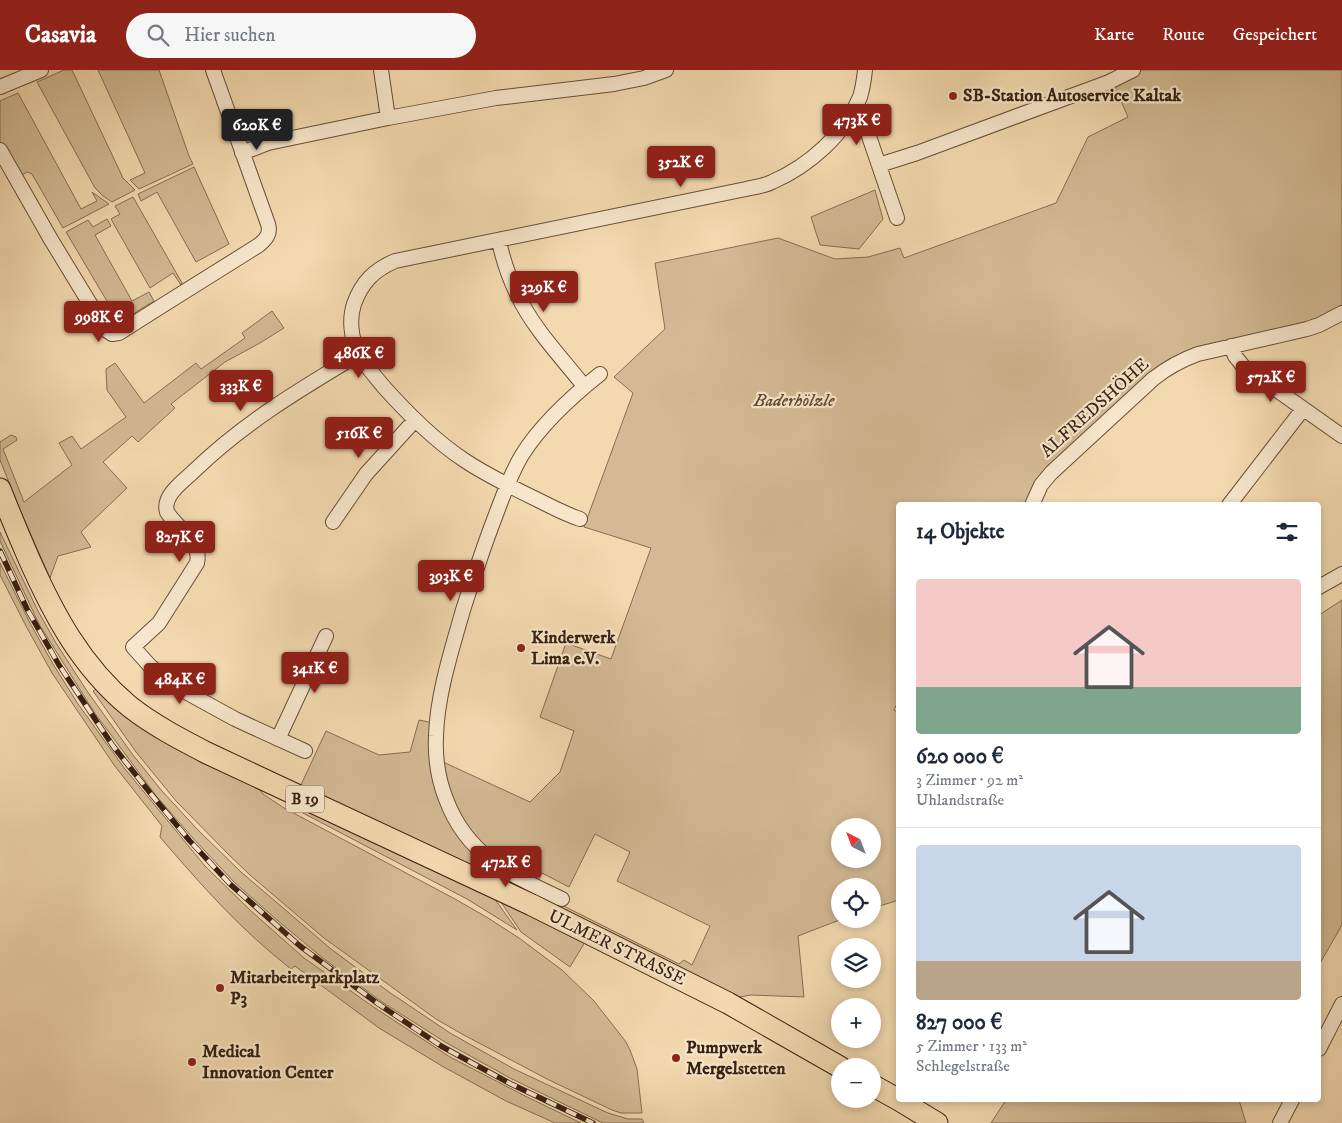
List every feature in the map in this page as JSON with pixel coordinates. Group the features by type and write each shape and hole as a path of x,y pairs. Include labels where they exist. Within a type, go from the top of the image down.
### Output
{"main road":[{"name":"ULMER STRASSE","path":"0,488 42,586 73,644 90,667 109,687 145,718 207,753 524,902 716,997 831,1061"},
{"path":"881,1090 896,1098"},
{"path":"904,1102 937,1123"}],"street":[{"path":"0,87 41,70"},
{"path":"0,150 50,238 106,330 112,334 119,334 259,245 270,231 213,70"},
{"path":"381,70 388,118"},
{"path":"242,153 268,143 388,118 496,98 614,84 644,78 666,70"},
{"path":"580,519 506,485 462,459 415,420 379,381 359,354 352,334 352,318 353,308 361,289 376,270 395,261 499,241 746,189 771,182 801,165 820,150 842,128 862,90 865,70"},
{"path":"879,165 917,153 1109,82 1133,70"},
{"path":"853,110 862,116 897,218"},
{"path":"499,241 506,269 518,297 534,323 584,386"},
{"name":"ALFREDSHÖHE","path":"1033,502 1041,485 1051,473 1164,370 1198,354 1307,329 1342,313"},
{"path":"1231,346 1235,356 1243,366 1342,436"},
{"path":"305,751 235,719 175,686 150,666 133,647 159,623 197,563 198,554 194,543 167,512 166,508 170,496 215,451 239,431 284,399 359,354"},
{"path":"562,899 513,876 490,860 472,843 453,815 446,799 438,770 436,734 440,702 453,646 472,580 506,485 513,470 532,441 554,414 600,374"},
{"path":"1231,502 1303,409"},
{"path":"333,522 366,474 415,420"},
{"path":"1321,586 1342,574"},
{"path":"278,739 326,636"},
{"path":"1321,1045 1342,1004"},
{"path":"1280,1123 1291,1102"}],"green space":[{"path":"64,70 72,70 123,178 135,190 112,202 95,188 37,82"},
{"path":"98,70 159,70 193,164 139,189 130,180 145,173"},
{"name":"Baderhölzle","path":"1142,70 1342,70 1342,307 1308,323 1183,353 1030,502 896,502 896,706 894,710 896,711 896,901 881,906 881,878 831,878 831,923 798,936 804,997 751,995 730,999 538,898 540,894 679,964 684,960 692,965 710,926 617,881 630,852 595,834 569,887 542,873 537,883 486,850 464,822 454,802 443,762 530,802 560,772 574,731 540,717 566,643 611,659 651,548 584,527 633,393 614,377 665,329 655,263 778,238 835,259 868,257 900,248 904,258 1056,203 1088,137 1128,117 1114,85"},
{"path":"18,93 81,209 97,201 92,192 109,204 63,228 32,174 27,172 20,175 16,172 0,143 0,101"},
{"path":"194,167 229,244 196,262 157,192 141,201 138,194"},
{"path":"875,190 883,219 859,249 820,245 811,217"},
{"path":"133,197 182,283 181,285 173,273 150,288 111,219 120,214 115,206"},
{"path":"107,219 111,226 95,235 132,301 149,292 154,301 112,327 106,318 114,313 66,232 88,220 93,227"},
{"path":"272,311 284,328 225,362 171,404 175,408 138,442 132,436 103,462 127,488 81,532 91,547 58,556 50,578 0,460 0,442 11,435 16,437 17,440 3,449 24,502 72,465 59,443 72,436 81,449 126,417 107,390 106,369 115,363 144,403 196,363 201,369 245,338 242,333"},
{"path":"0,532 38,611 87,691 133,755 162,791 241,872 331,949 389,992 450,1033 514,1069 608,1113 628,1119 642,1119 644,1123 603,1123 510,1078 445,1042 382,1002 324,959 234,882 157,797 94,712 39,624 0,541"},
{"path":"0,563 30,623 78,704 125,769 205,866 251,911 304,958 372,1006 450,1057 581,1123 555,1123 506,1101 442,1066 379,1028 295,966 291,969 255,939 206,889 160,837 162,826 114,765 52,673 0,575"},
{"path":"1342,600 1342,925 1321,962 1321,614"},
{"path":"98,688 255,784 263,794 284,808 488,918 562,970 594,1001 626,1042 637,1069 642,1113 621,1113 612,1110 547,1079 462,1034 436,1019 324,938 250,875 176,801 136,752 93,691"},
{"path":"419,720 434,723 452,820 536,893 534,896 300,787 326,731 379,755 410,752"},
{"path":"283,800 494,898 517,930 467,899 301,812"},
{"path":"499,899 585,942 570,967 521,932"},
{"path":"1005,1102 1240,1102 1246,1123 991,1123"}],"railway":[{"path":"0,551 27,609 59,665 113,746 189,840 230,884 300,946 377,1003 441,1046 511,1084 593,1123"}],"place":[{"name":"SB-Station Autoservice Kaltak","path":"953,96"},
{"name":"Kinderwerk Lima e.V.","path":"521,648"},
{"name":"Mitarbeiterparkplatz P3","path":"220,988"},
{"name":"Pumpwerk Mergelstetten","path":"676,1058"},
{"name":"Medical Innovation Center","path":"192,1062"}]}
